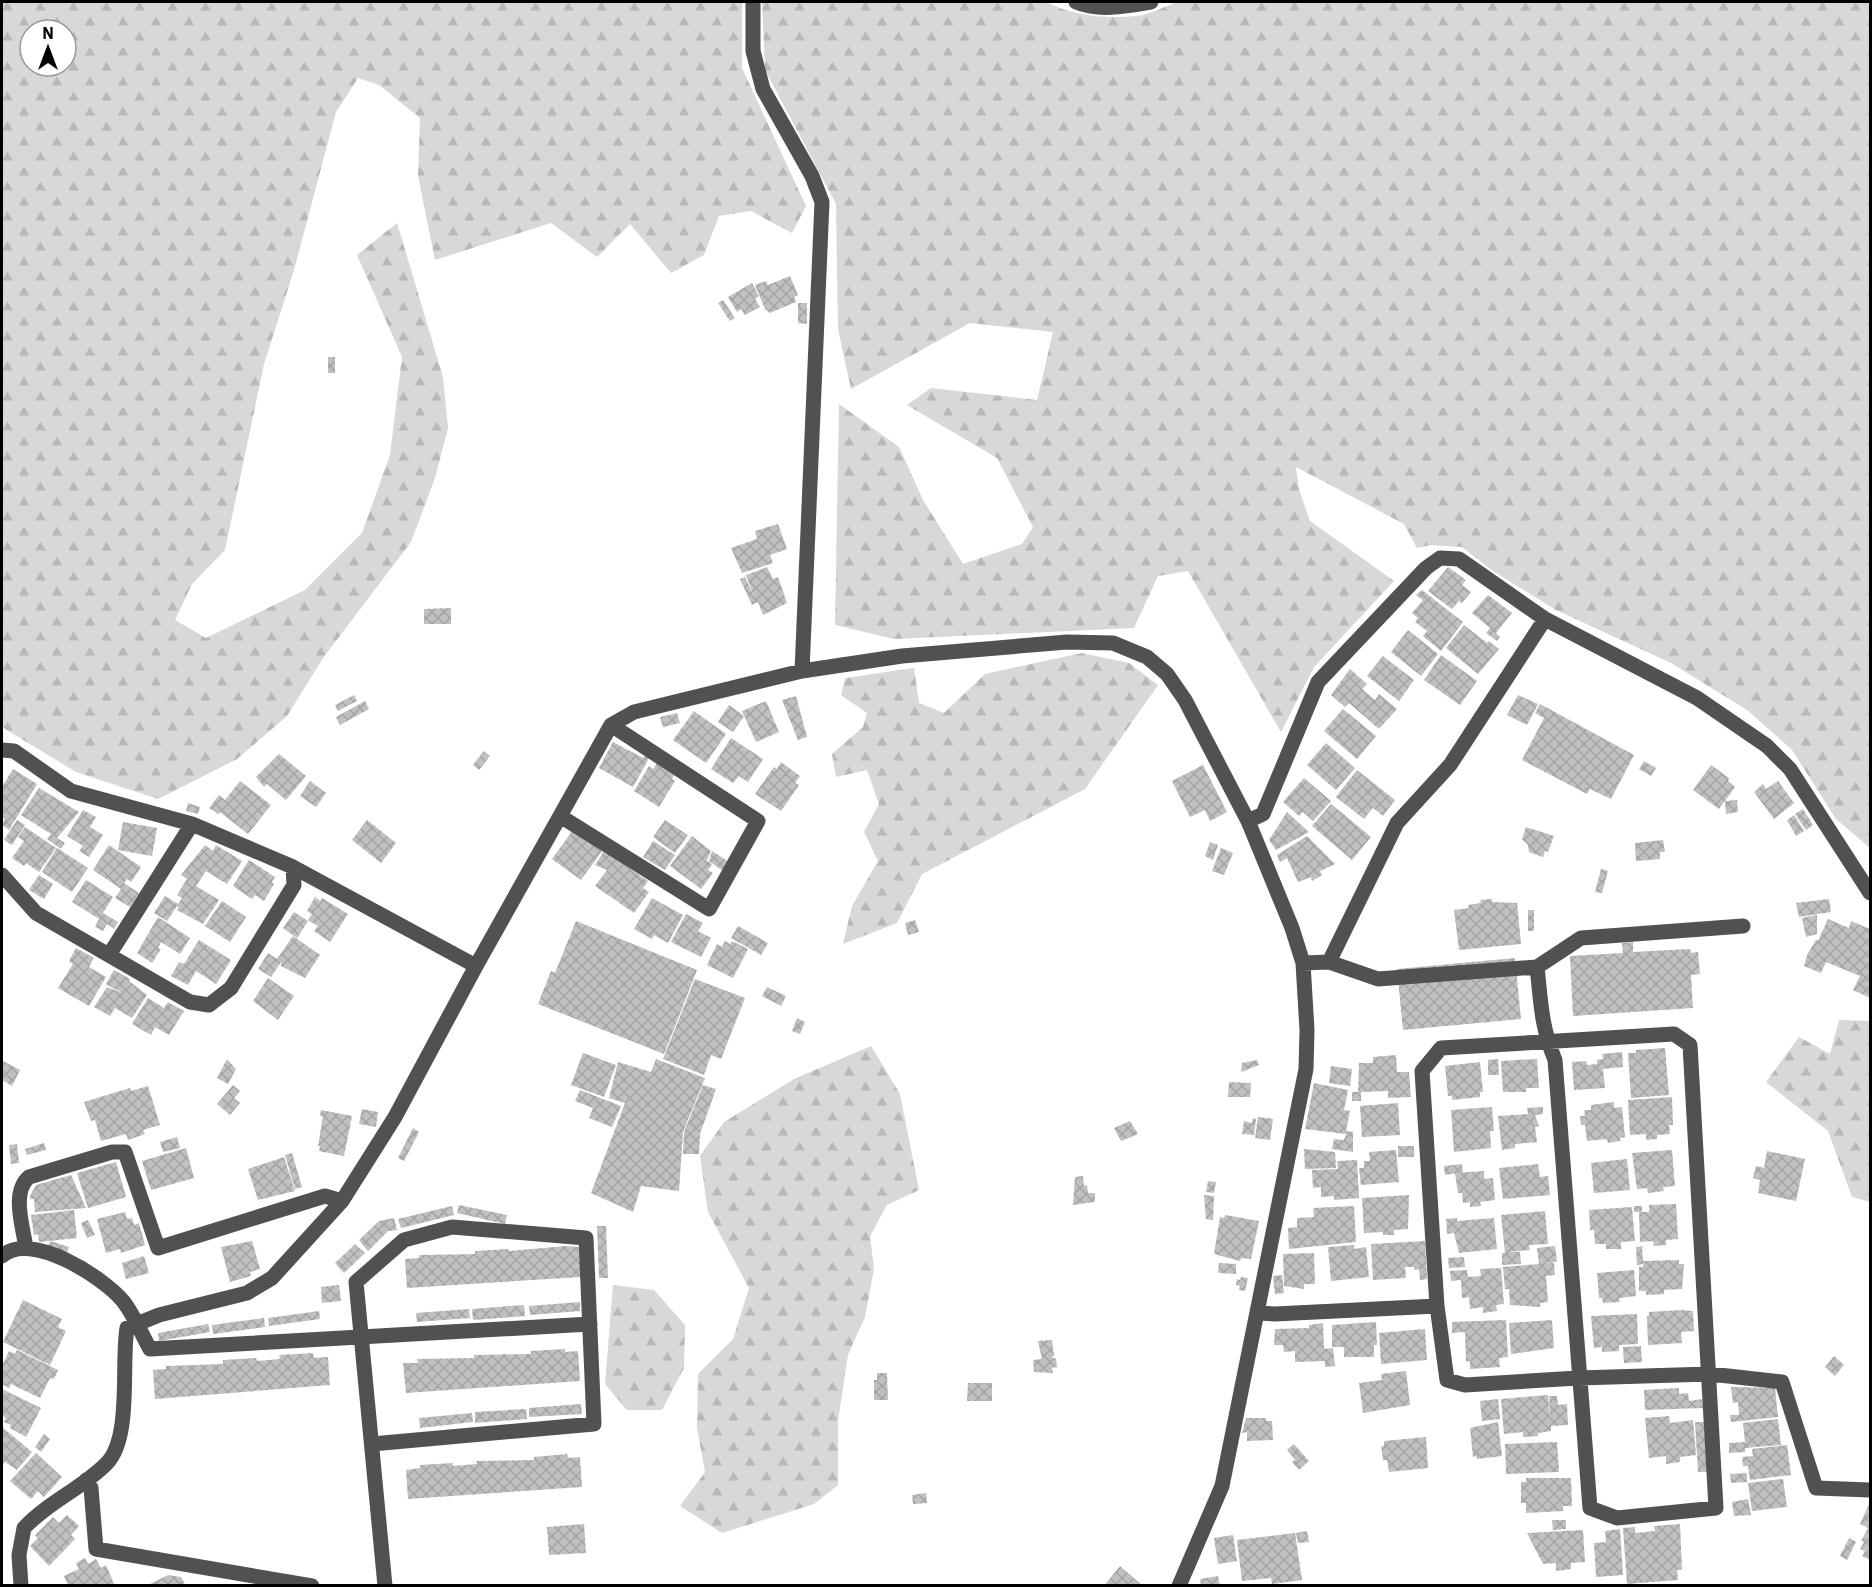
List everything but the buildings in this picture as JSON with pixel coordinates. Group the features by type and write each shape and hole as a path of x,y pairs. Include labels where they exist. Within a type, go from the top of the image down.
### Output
{"street":[{"path":"753,2 753,51 763,89 812,176 822,202 802,671"},
{"path":"1076,2 1083,5 1119,7 1151,2"},
{"path":"1248,821 1263,814 1318,682 1426,568 1440,558 1459,559 1477,569 1545,619 1697,698 1767,746 1790,769 1870,893"},
{"path":"1329,962 1397,823 1450,765 1545,619"},
{"path":"21,1586 19,1555 24,1527 109,1461 117,1444 121,1424 123,1348 127,1328 136,1322 247,1293 264,1283 272,1278 342,1201 395,1117 476,966 611,725 634,712 802,671 902,656 1067,642 1113,643 1147,657 1167,674 1185,700 1248,821 1279,895 1303,963 1306,995 1306,1068 1258,1313 1222,1486 1179,1586"},
{"path":"560,816 709,909 758,821 611,725"},
{"path":"2,750 14,751 71,791 192,824 292,867 476,966"},
{"path":"109,955 192,824"},
{"path":"2,875 36,913 190,1002 209,1005 231,988 294,885 292,867"},
{"path":"1303,963 1329,962 1377,979 1537,967 1581,939 1743,926"},
{"path":"1537,967 1543,1029 1548,1042 1555,1060 1578,1377 1590,1508 1617,1518 1716,1508 1710,1374 1690,1045 1674,1034 1548,1042 1441,1048 1422,1071 1437,1306 1447,1380 1465,1385 1578,1377 1710,1374 1782,1382 1816,1488 1870,1490"},
{"path":"26,1248 20,1198 22,1182 29,1177 112,1152 125,1152 158,1248 325,1196 342,1201"},
{"path":"372,1444 594,1424 586,1238 452,1227 404,1240 356,1282 385,1586"},
{"path":"2,1256 8,1250 26,1248 75,1264 105,1282 124,1302 150,1349 590,1324"},
{"path":"1258,1313 1437,1306"},
{"path":"86,1480 91,1488 96,1550 252,1581 312,1586"}],"green space":[{"path":"2,2 742,2 742,68 806,206 792,233 751,211 719,216 704,255 671,273 630,224 597,257 551,223 435,260 418,175 420,118 379,85 358,78 336,112 294,270 264,364 225,550 192,584 175,620 206,638 305,590 362,533 390,455 402,357 357,255 397,223 443,377 448,428 435,478 411,542 323,658 287,716 237,759 158,799 76,772 2,727"},
{"path":"762,2 1046,2 1080,14 1117,17 1146,14 1177,2 1870,2 1870,848 1836,819 1792,750 1747,710 1671,663 1556,610 1493,571 1462,547 1431,545 1417,548 1404,524 1296,467 1299,489 1310,521 1394,581 1314,667 1281,732 1188,571 1158,576 1134,628 894,639 835,625 839,404 899,447 923,500 963,564 1022,544 1033,527 997,458 907,405 931,388 1037,400 1053,332 970,323 851,389 838,329 836,204 765,70"},
{"path":"1082,653 1129,663 1158,685 1085,789 922,874 897,923 843,944 852,906 878,861 864,832 879,804 867,770 836,777 832,754 863,727 867,713 841,695 845,678 914,668 919,703 944,713 985,674"},
{"path":"1839,1020 1870,1021 1870,1202 1852,1197 1828,1131 1766,1082 1799,1037 1830,1054"},
{"path":"871,1046 900,1094 919,1190 887,1205 870,1236 874,1269 865,1317 848,1355 838,1421 838,1485 814,1504 722,1533 680,1506 705,1472 697,1428 698,1374 733,1339 749,1288 708,1212 700,1156 724,1122 794,1079"},
{"path":"613,1285 654,1290 685,1325 684,1368 662,1410 627,1410 605,1384"}]}
